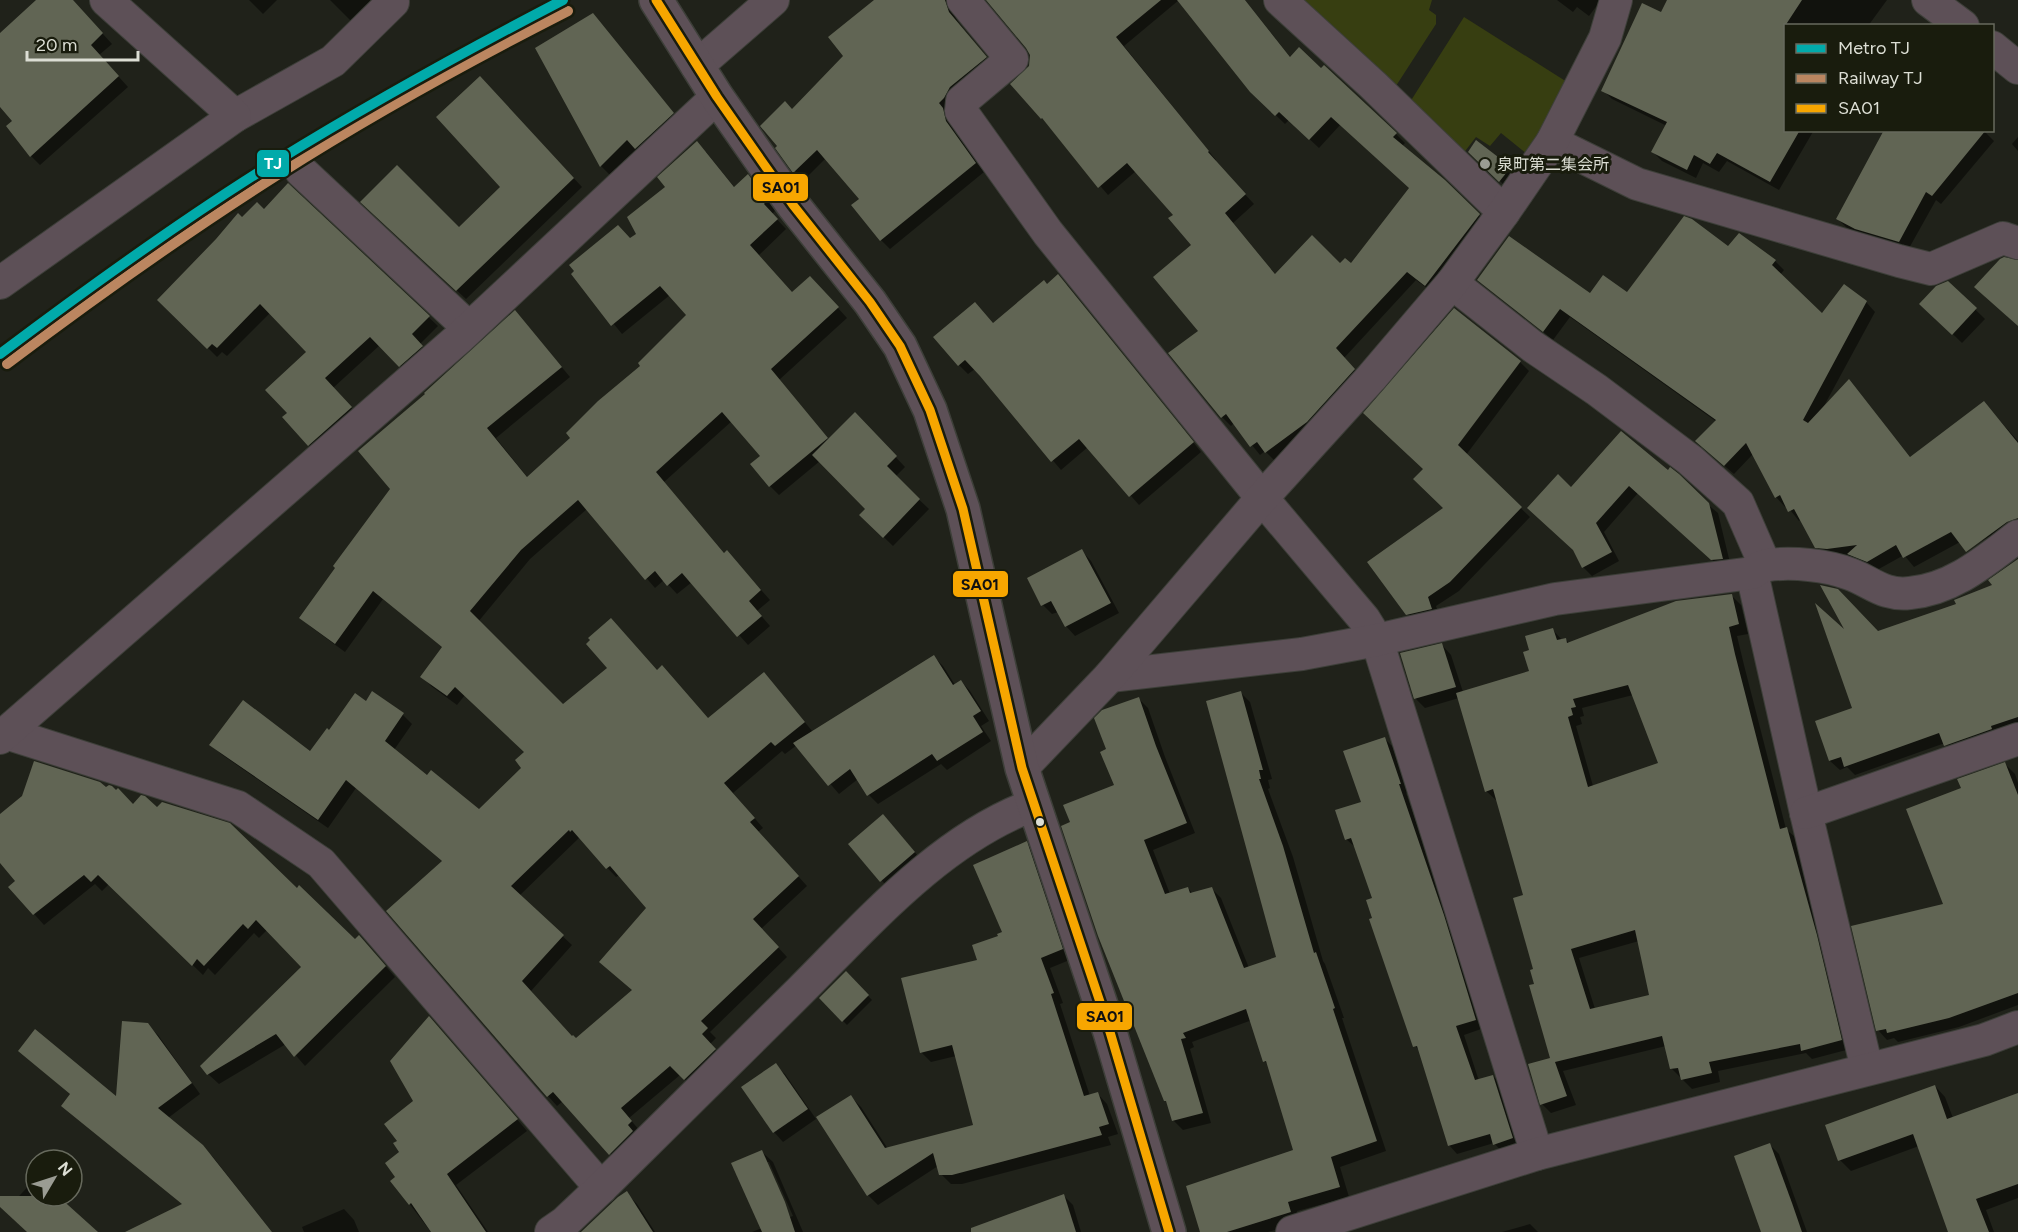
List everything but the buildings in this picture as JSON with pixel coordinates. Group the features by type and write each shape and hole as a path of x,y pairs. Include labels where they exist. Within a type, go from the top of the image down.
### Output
{"street":[{"path":"106,0 235,116"},
{"path":"656,0 717,97 793,205 870,302 900,346 930,410 963,509 1022,768 1110,1032 1169,1232"},
{"path":"697,66 773,0"},
{"path":"963,0 1012,59 962,100 961,111 1048,232 1262,498 1364,620 1377,640 1537,1154"},
{"path":"1281,0 1504,212"},
{"path":"1022,768 1110,676 1262,498 1371,378 1452,283 1552,142 1605,38 1616,0"},
{"path":"1929,0 1960,24"},
{"path":"0,283 235,116 333,61 393,2"},
{"path":"1994,49 2018,68"},
{"path":"3,735 469,328 717,97"},
{"path":"1552,142 1637,184 1876,255 1931,269 2003,238 2018,243"},
{"path":"301,171 469,328"},
{"path":"1452,283 1532,346 1597,390 1690,459 1738,503 1759,569 1806,813 1867,1069"},
{"path":"1110,676 1302,654 1377,640 1555,599 1759,569 1820,565 1851,574 1879,590 1908,594 1934,588 1968,573 2018,536"},
{"path":"3,735 238,807 321,863 601,1188"},
{"path":"1806,813 2018,739"},
{"path":"561,1229 881,910 951,849 989,825 1033,805"},
{"path":"1292,1232 1537,1154 1984,1040 2018,1027"}],"green space":[{"path":"1296,0 1432,0 1429,10 1436,15 1436,24 1394,89"},
{"path":"1464,17 1567,82 1538,138 1527,154 1501,133 1490,146 1476,137 1459,159 1410,102"}],"metro line":[{"name":"TJ","path":"0,354 135,255 204,207 275,162 418,78 563,0"}],"rail line":[{"name":"TJ","path":"7,364 142,266 279,174 422,89 568,11"}],"transit line":[{"name":"SA01","path":"656,0 717,97 763,163 793,205 870,302 900,346 930,410 963,509 1022,768 1110,1032 1169,1232"}],"place":[{"name":"泉町第二集会所","path":"1485,164"}]}
